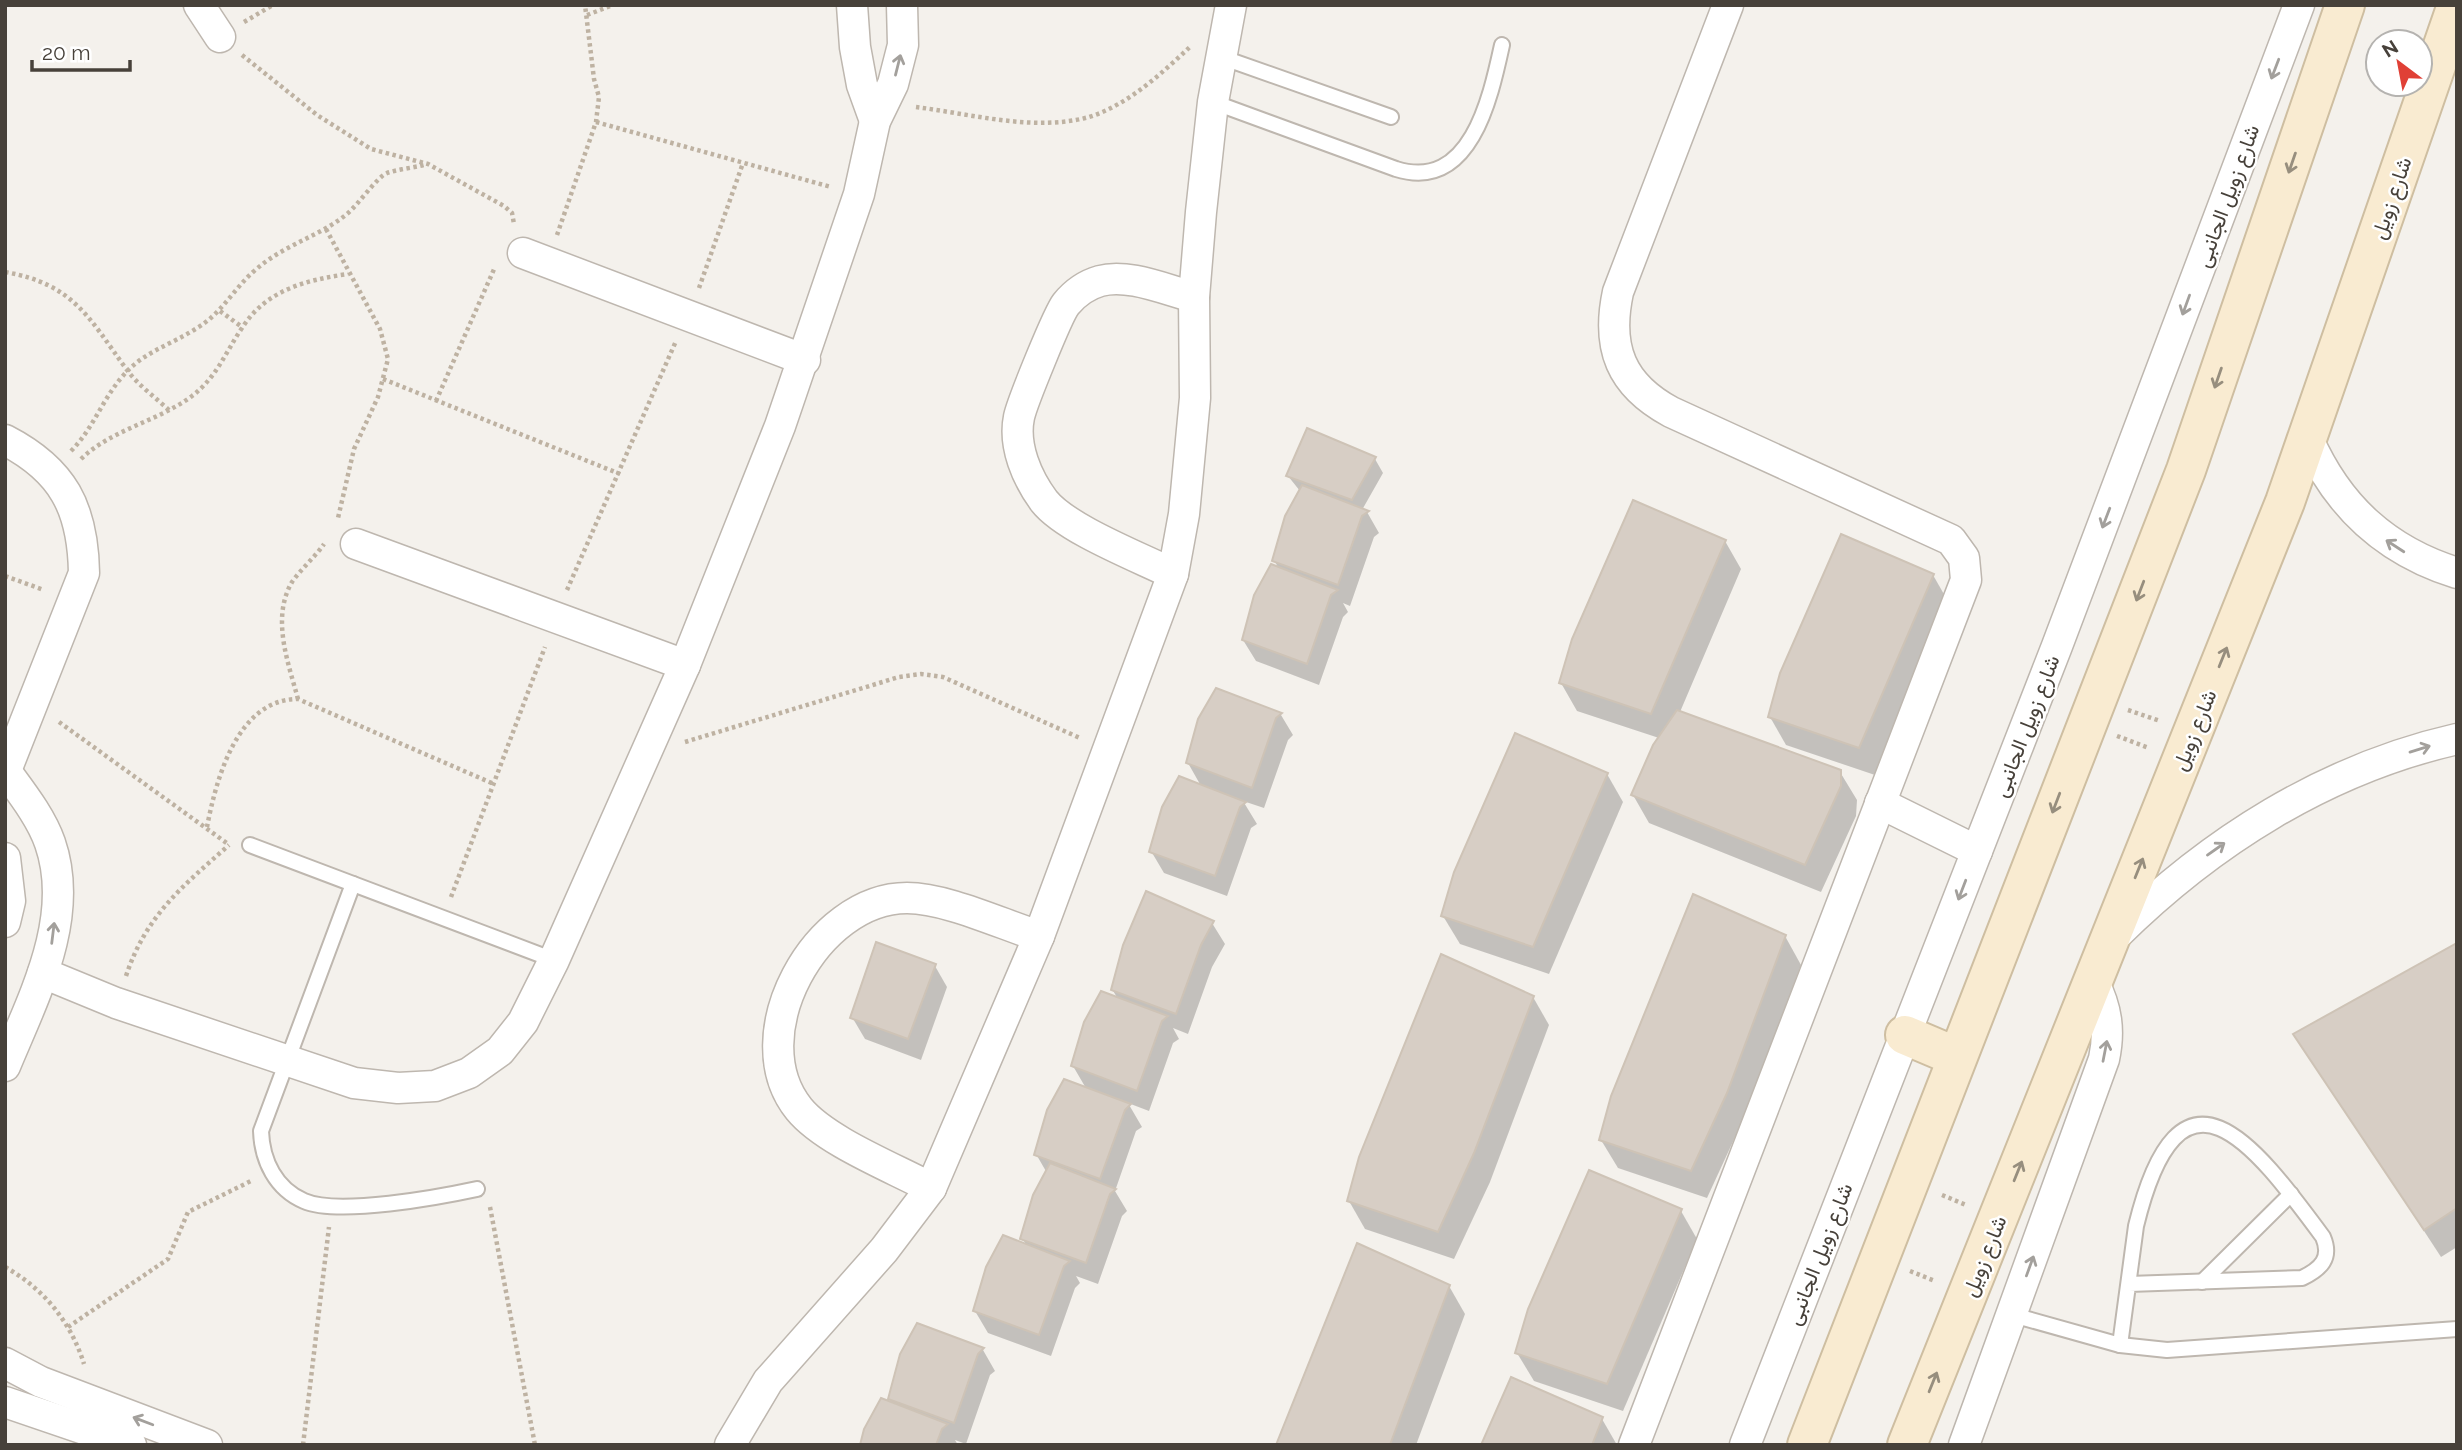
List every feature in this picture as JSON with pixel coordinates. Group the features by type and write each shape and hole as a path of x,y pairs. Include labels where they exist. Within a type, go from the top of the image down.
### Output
{"main road":[{"path":"1807,1445 2186,470 2345,5"},
{"name":"شارع زويل","path":"1907,1445 2308,439 2457,5"},
{"path":"1905,1035 1957,1056"}],"street":[{"path":"199,5 220,37"},
{"path":"852,5 855,47 862,85 880,112"},
{"path":"43,973 116,1003 354,1083 398,1088 435,1086 470,1073 500,1052 523,1023 554,960 646,754 685,665 806,360 859,194 880,112 893,84 903,45 902,5"},
{"path":"1634,1445 1966,580 1966,568 1959,548 1951,540 1651,401 1633,384 1620,363 1613,340 1613,316 1618,292 1728,5"},
{"name":"شارع زويل الجانبى","path":"1745,1445 1977,851 2299,5"},
{"path":"730,1445 768,1381 870,1267 931,1188 1039,936 1110,751 1172,574 1184,514 1195,398 1194,297 1213,102 1230,9"},
{"path":"520,252 806,360"},
{"path":"1172,574 1070,522 1046,504 1028,478 1019,448 1019,417 1064,306 1081,289 1102,280 1125,280 1194,297"},
{"path":"2308,439 2331,484 2363,522 2407,554 2457,573"},
{"path":"5,440 30,453 54,476 74,506 83,539 84,573 5,771 50,843 59,886 52,943 43,973 5,1066"},
{"path":"340,534 685,665"},
{"path":"2109,942 2151,900 2196,863 2284,806 2347,775 2457,739"},
{"path":"1880,803 1977,851"},
{"path":"5,858 10,901 5,922"},
{"path":"931,1188 819,1128 799,1108 784,1084 779,1048 783,1011 795,977 815,946 833,930 874,903 907,898 940,904 1039,936"},
{"path":"1964,1445 2104,1059 2108,1026 2105,1010 2093,981"},
{"path":"5,1363 41,1382 207,1445"},
{"path":"5,1402 131,1445"}],"lane":[{"path":"1213,102 1396,169 1412,174 1430,174 1447,168 1460,156 1490,92 1502,45"},
{"path":"1221,57 1391,117"},
{"path":"250,845 554,960"},
{"path":"353,884 261,1131 261,1149 270,1171 285,1189 306,1202 384,1205 477,1189"},
{"path":"2120,1345 2136,1226 2146,1193 2170,1141 2179,1131 2199,1123 2212,1124 2246,1145 2291,1194 2328,1249 2325,1260 2315,1271 2302,1278 2129,1284"},
{"path":"2202,1282 2291,1194"},
{"path":"2013,1315 2120,1345 2167,1350 2457,1329"}],"path":[{"path":"436,401 596,122 599,97 594,79 585,5"},
{"path":"587,15 613,5"},
{"path":"880,112 1030,122 1087,117 1134,93 1230,9"},
{"path":"220,37 317,115 370,149 428,164 509,209 514,218 520,252"},
{"path":"596,122 859,194"},
{"path":"443,918 556,617 687,316 743,163"},
{"path":"54,476 128,371 149,353 197,329 220,311 249,275 267,260 287,246 326,229 367,195 385,174 428,164"},
{"path":"298,699 284,645 281,617 294,579 340,534 354,449 383,380 388,359 380,329 326,229"},
{"path":"5,272 30,276 59,289 97,327 128,371 170,411"},
{"path":"54,476 106,438 170,411 214,378 242,327 257,309 286,289 308,280 348,274"},
{"path":"220,311 242,327"},
{"path":"383,380 620,474"},
{"path":"5,576 45,591 71,605"},
{"path":"646,754 899,677 920,674 953,681 1110,751"},
{"path":"208,827 218,776 240,735 255,717 286,699 298,699 494,784"},
{"path":"32,703 229,844 250,845"},
{"path":"2092,712 2187,747"},
{"path":"2092,712 2187,747"},
{"path":"116,1003 132,957 153,918 166,901 229,844"},
{"path":"68,1327 168,1259 188,1212 270,1171"},
{"path":"1909,1182 1999,1219"},
{"path":"477,1189 487,1194 534,1445"},
{"path":"303,1445 332,1205"},
{"path":"1880,1259 1969,1294"},
{"path":"5,1267 44,1296 68,1327 79,1347 96,1403"}],"building":[{"path":"1307,428 1376,457 1352,500 1286,476"},
{"path":"1302,485 1369,511 1362,516 1338,585 1272,561 1285,516"},
{"path":"1633,500 1726,540 1651,714 1559,683 1572,639"},
{"path":"1841,534 1934,574 1859,748 1768,717 1780,673"},
{"path":"1271,564 1338,590 1331,595 1307,664 1242,640 1254,595"},
{"path":"1216,688 1282,713 1276,718 1252,788 1186,763 1198,719"},
{"path":"1677,710 1841,770 1841,786 1805,865 1631,795 1653,745"},
{"path":"1515,733 1608,773 1533,947 1441,916 1454,872"},
{"path":"1179,776 1246,802 1240,807 1215,876 1149,852 1162,807"},
{"path":"1146,891 1214,921 1201,945 1176,1014 1111,990 1123,945"},
{"path":"1693,894 1786,935 1727,1093 1691,1171 1599,1140 1611,1096"},
{"path":"876,942 936,964 908,1039 850,1018"},
{"path":"2457,943 2457,1208 2424,1230 2293,1034"},
{"path":"1441,954 1534,996 1474,1153 1438,1232 1347,1201 1359,1157"},
{"path":"1101,991 1168,1016 1162,1021 1137,1091 1071,1066 1084,1022"},
{"path":"1064,1079 1131,1104 1125,1110 1100,1179 1034,1155 1047,1110"},
{"path":"1050,1163 1116,1189 1110,1194 1086,1263 1020,1239 1033,1195"},
{"path":"1589,1170 1682,1209 1607,1384 1515,1353 1528,1309"},
{"path":"1003,1235 1070,1261 1064,1266 1039,1335 973,1311 986,1267"},
{"path":"1357,1243 1450,1285 1390,1445 1276,1445"},
{"path":"917,1323 984,1348 978,1354 954,1423 888,1399 900,1354"},
{"path":"1511,1377 1603,1417 1592,1445 1481,1445"},
{"path":"881,1398 948,1424 942,1429 936,1445 860,1445 864,1429"}]}
